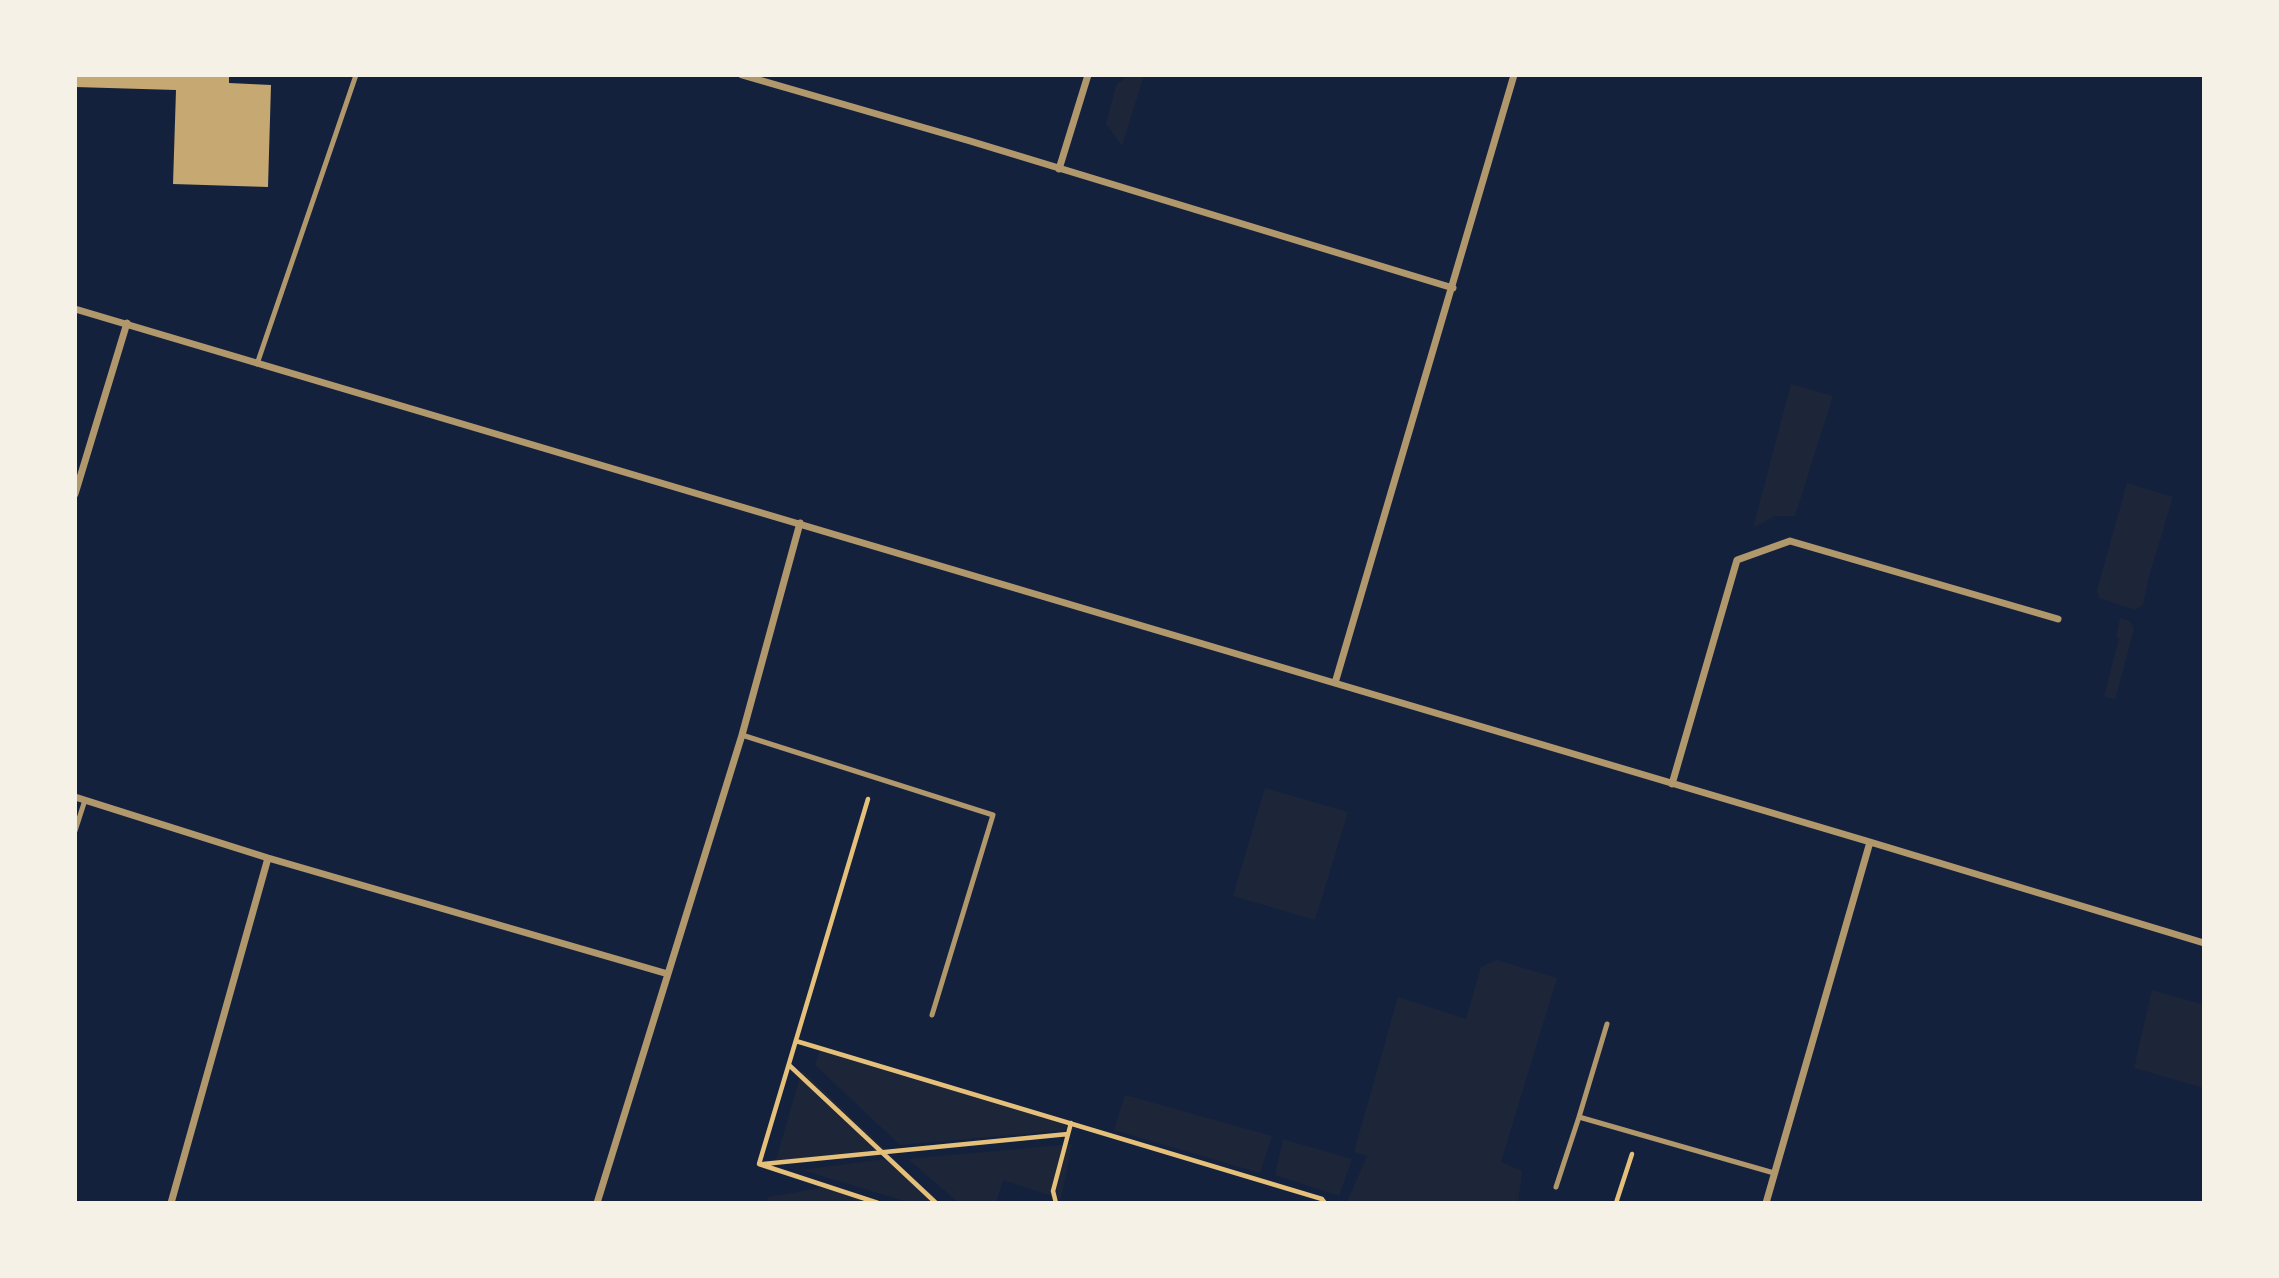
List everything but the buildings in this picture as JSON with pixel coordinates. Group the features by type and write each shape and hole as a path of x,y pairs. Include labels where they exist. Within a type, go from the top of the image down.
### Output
{"street":[{"path":"742,75 1453,288"},
{"path":"1059,169 1088,75"},
{"path":"1335,683 1514,75"},
{"path":"75,309 2204,943"},
{"path":"75,494 127,323"},
{"path":"597,1203 743,735 800,523"},
{"path":"1672,784 1737,560 1790,541 2058,619"},
{"path":"75,797 268,858 668,974"},
{"path":"1766,1203 1870,842"},
{"path":"171,1203 268,858"}],"lane":[{"path":"257,364 356,75"},
{"path":"743,735 993,815 932,1015"},
{"path":"75,831 85,800"},
{"path":"1556,1187 1607,1024"},
{"path":"1579,1117 1774,1173"}],"path":[{"path":"759,1164 875,776"},
{"path":"796,1041 1322,1199 1325,1203"},
{"path":"789,1065 936,1203"},
{"path":"1056,1203 1053,1191 1071,1123"},
{"path":"759,1164 1068,1134"},
{"path":"1616,1203 1639,1134"},
{"path":"759,1164 878,1203"}],"shaded area":[{"path":"1129,75 1144,75 1122,146 1106,124 1116,85"},
{"path":"1791,384 1833,396 1795,516 1775,516 1753,528"},
{"path":"2127,483 2173,497 2143,605 2135,610 2099,598 2097,590"},
{"path":"2120,618 2130,621 2134,629 2115,700 2104,696 2119,639 2116,638"},
{"path":"1265,788 1348,812 1315,920 1233,896"},
{"path":"1497,960 1557,978 1501,1162 1522,1171 1518,1203 1350,1203 1348,1200 1367,1156 1354,1152 1398,997 1466,1019 1481,967"},
{"path":"2152,990 2204,1005 2204,1088 2134,1068"},
{"path":"820,1049 1079,1129 900,1145 815,1065"},
{"path":"802,1070 885,1149 775,1163"},
{"path":"1125,1095 1272,1136 1260,1173 1114,1130"},
{"path":"1283,1139 1352,1159 1339,1196 1275,1175"},
{"path":"1072,1144 1061,1199 1003,1180 996,1203 959,1203 908,1159"},
{"path":"892,1158 941,1203 911,1203 802,1170"},
{"path":"832,1186 881,1203 767,1203 768,1197"}]}
